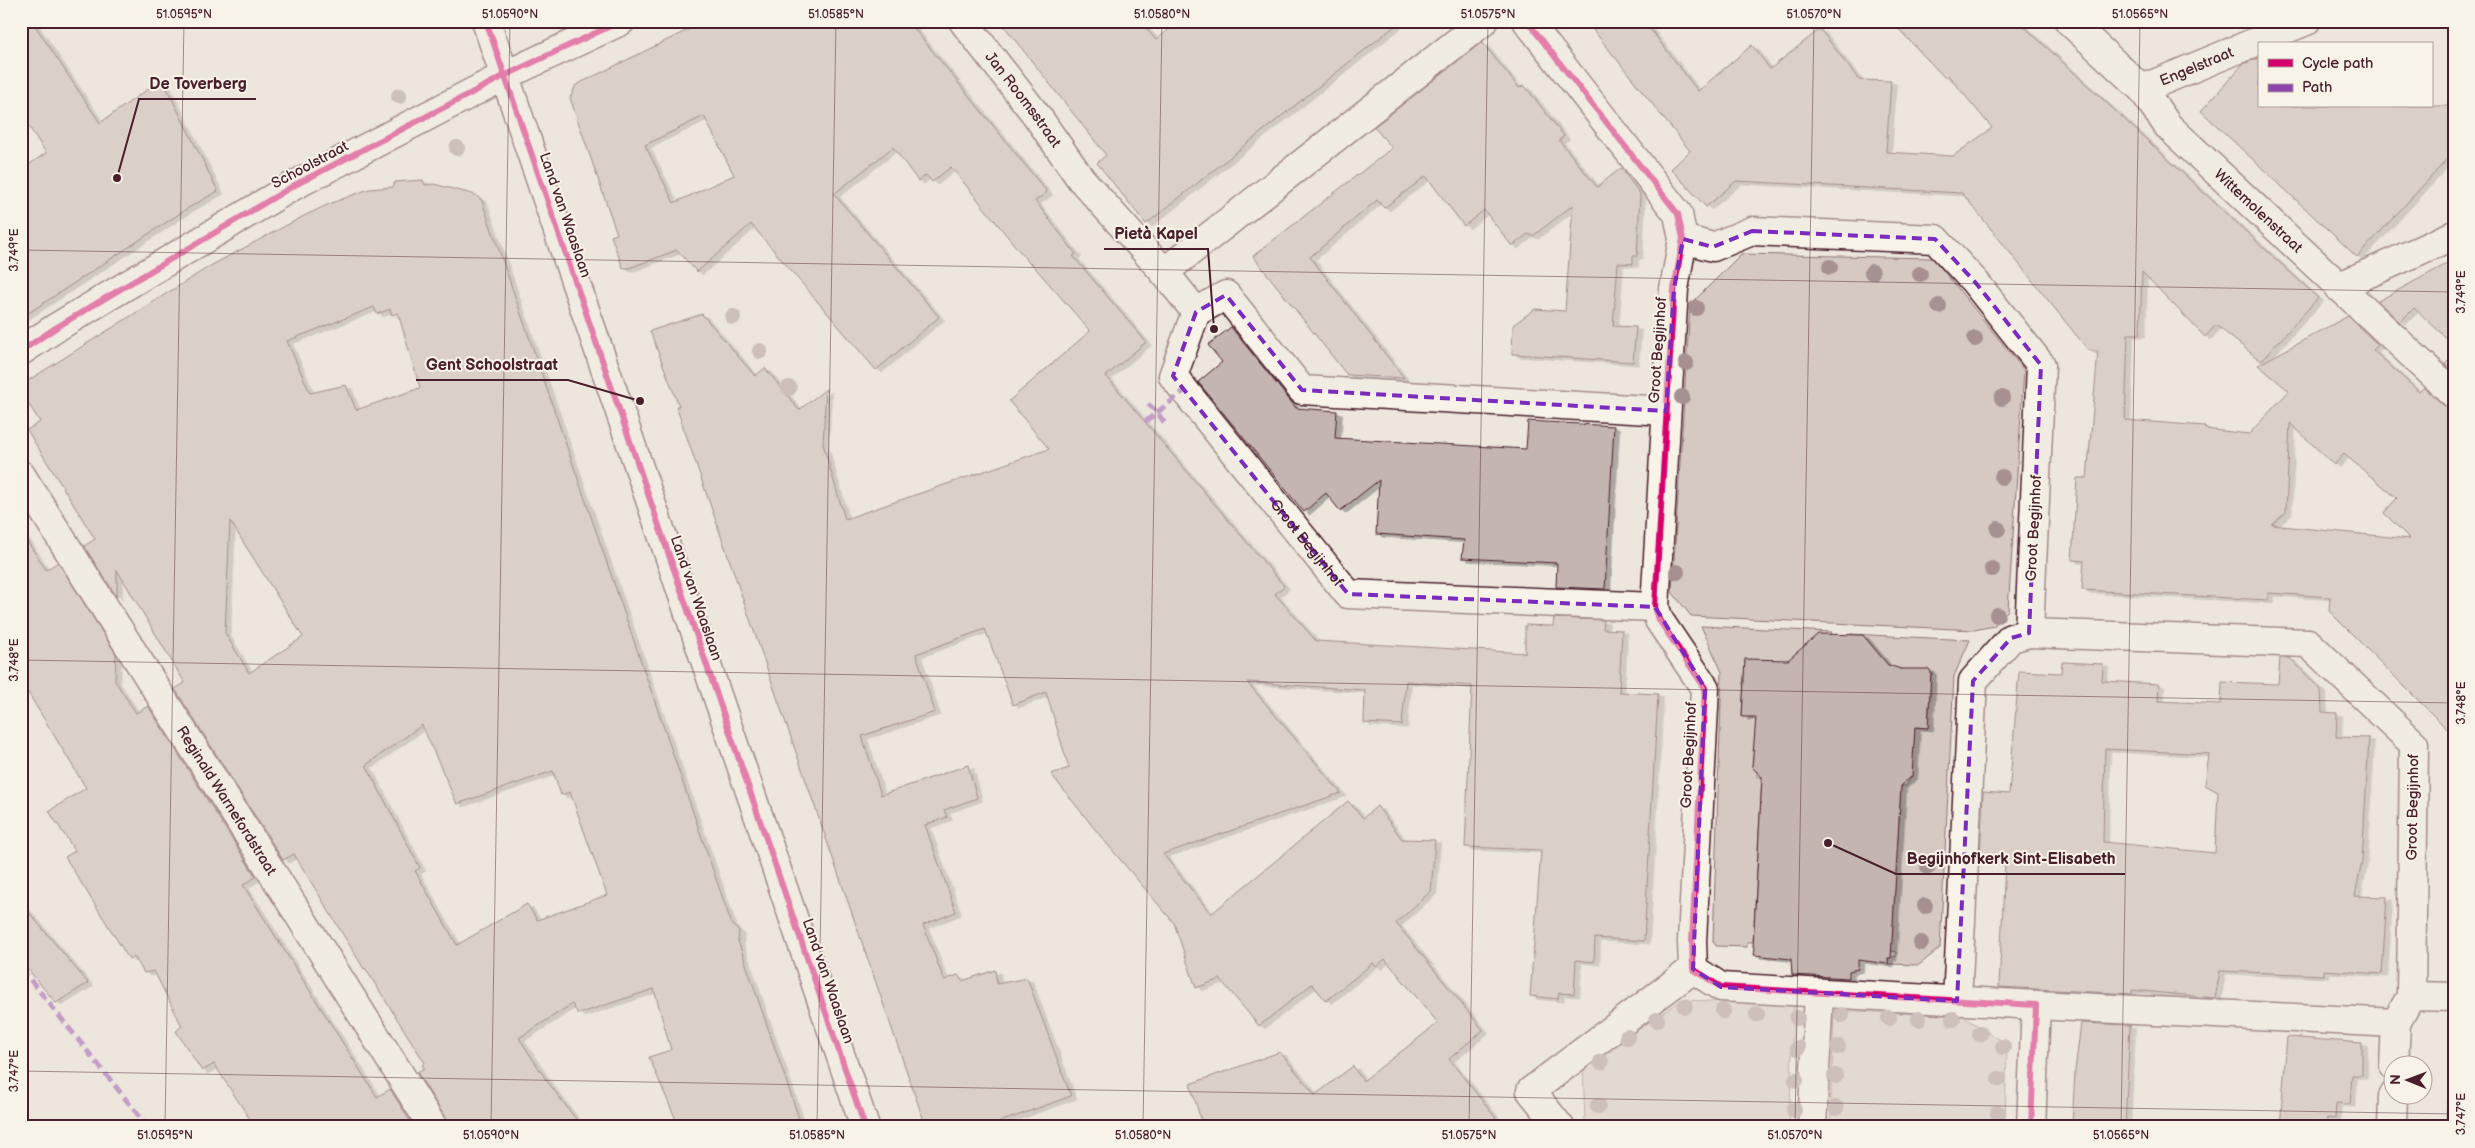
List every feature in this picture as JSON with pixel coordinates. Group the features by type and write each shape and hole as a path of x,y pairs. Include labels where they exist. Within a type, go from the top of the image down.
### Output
{"street":[{"name":"Land van Waaslaan","path":"486,21 865,1127"},
{"name":"Schoolstraat","path":"21,351 57,327 293,186 504,76 621,21"},
{"name":"Jan Roomsstraat","path":"963,21 1037,116 1080,179 1164,272"},
{"path":"1196,312 1164,272 1484,21"},
{"name":"Groot Begijnhof","path":"1527,21 1678,214 1682,240 1674,289 1655,607 1659,620 1705,688 1692,940 1693,969"},
{"name":"Wittemolenstraat","path":"2069,21 2142,88 2168,126 2454,394"},
{"name":"Engelstraat","path":"2142,88 2306,21"},
{"name":"Groot Begijnhof","path":"1682,240 1713,247 1752,231 1935,239 1975,282 2041,365 2029,633"},
{"path":"2338,287 2454,235"},
{"name":"Groot Begijnhof","path":"1655,607 1348,594 1173,376 1196,312 1226,295 1302,390 1666,411"},
{"name":"Reginald Warnefordstraat","path":"21,475 433,1127"},
{"name":"Groot Begijnhof","path":"1957,1001 1973,681 2011,638 2029,633 2308,643 2414,744 2410,996 2396,1024 2394,1056"},
{"path":"1560,1127 1531,1091 1693,969 1721,987 1819,994 2396,1024"},
{"path":"1812,1127 1819,994"},
{"path":"2410,996 2454,997"},
{"path":"2031,1127 2036,1005"},
{"path":"2392,1127 2393,1106"}],"highlighted area":[{"path":"1752,231 1935,239 1975,282 2041,365 2029,633 2011,638 1973,681 1957,1001 1721,987 1693,969 1705,688 1655,607 1348,594 1173,376 1196,312 1226,295 1302,390 1666,411 1674,289 1683,239 1713,247"}],"shaded area":[{"path":"1741,254 1933,258 2024,370 2008,610 1994,626 1974,630 1691,616 1672,592 1690,305"},
{"path":"1701,626 1832,632 1812,651 1806,644 1803,647 1808,662 1749,661 1748,659 1744,662 1742,716 1762,718 1752,767 1757,772 1757,777 1762,777 1753,942 1747,942 1747,947 1716,946 1713,941 1722,672"},
{"path":"1850,634 1970,640 1954,676 1940,948 1919,965 1888,964 1888,958 1897,956 1897,952 1891,951 1901,786 1906,786 1912,776 1904,727 1928,728 1931,676 1933,674 1929,671 1876,668"},
{"path":"1682,1000 1794,1004 1789,1127 1589,1127 1585,1121 1583,1067"},
{"path":"1834,1010 1962,1016 2007,1044 2005,1127 1830,1127"}],"building":[{"path":"21,21 32,21 100,123 162,79 218,191 188,208 21,318 21,170 46,153 21,114"},
{"path":"706,21 908,21 1047,192 1035,201 1076,254 1073,256 1146,342 1106,376 1284,586 1275,594 1316,641 1525,653 1525,625 1553,626 1554,618 1604,620 1603,629 1622,630 1619,692 1658,694 1644,941 1595,938 1594,962 1576,960 1574,994 1559,993 1558,999 1530,996 1541,850 1465,847 1472,686 1406,681 1402,725 1364,723 1365,690 1247,682 1341,793 1163,854 1211,914 1348,801 1363,818 1377,806 1402,839 1435,840 1431,891 1396,923 1483,1030 1449,1059 1503,1127 1203,1127 1190,1084 1280,1052 1315,1095 1353,1066 1363,1081 1438,1023 1385,959 1376,967 1373,963 1326,1001 1312,984 1259,1026 1220,979 1196,988 1174,923 1051,774 1069,768 1046,692 1013,705 985,629 916,654 935,712 862,736 881,795 968,765 977,798 944,810 947,817 925,825 956,912 923,925 944,980 958,975 962,981 995,970 997,984 1027,978 1071,1096 986,1127 926,1127 676,406 679,406 650,331 702,314 755,376 765,368 799,410 826,389 823,444 845,519 1049,449 1009,401 1090,331 1030,264 951,167 932,182 926,175 918,181 893,147 834,194 939,317 876,370 751,224 697,272 677,250 629,268 623,268 611,236 617,234 570,98 576,85","holes":["704,116 734,175 674,203 645,145"]},
{"path":"1000,21 1140,21 1156,40 1179,21 1401,21 1146,224 1097,163 1106,155"},
{"path":"1586,21 1644,21 1698,91 1752,45 1770,69 1820,29 1859,80 1891,81 1886,152 1953,156 1992,128 1948,75 1945,78 1891,21 2018,21 2318,298 2261,361 2216,325 2205,337 2142,272 2140,334 2128,334 2125,420 2205,426 2205,429 2249,434 2289,391 2258,365 2348,316 2378,345 2373,350 2419,392 2424,387 2443,405 2454,409 2454,736 2329,611 2330,597 2268,593 2268,600 2082,590 2084,561 2072,560 2077,478 2087,478 2098,351 2089,351 1962,193 1736,181 1706,207 1671,169 1690,151","holes":["2290,423 2334,465 2344,454 2397,498 2384,513 2410,539 2272,525 2286,512"]},
{"path":"1482,42 1519,88 1524,85 1564,136 1559,140 1597,187 1621,168 1640,194 1637,256 1633,256 1633,264 1618,263 1613,326 1636,327 1633,362 1512,354 1513,325 1535,309 1565,311 1573,205 1533,236 1528,234 1512,246 1484,210 1464,226 1426,176 1384,208 1377,200 1310,257 1404,378 1347,375 1253,256 1392,148 1374,127"},
{"path":"2258,58 2258,108 2432,108 2432,106 2454,106 2454,152 2357,257 2201,111 2243,64"},
{"path":"423,180 425,185 434,184 476,195 482,201 732,925 739,931 738,941 802,1127 679,1127 649,1057 671,1050 654,989 578,1014 572,1004 519,1038 547,1081 582,1127 449,1127 417,1072 424,1068 422,1065 425,1063 364,969 294,854 283,860 175,689 185,683 117,570 117,597 84,546 95,539 27,430 40,422 21,392 21,385 212,265 329,204 369,189 393,187 395,182","holes":["374,307 377,314 390,309 392,315 398,313 420,388 356,410 346,385 310,393 287,341","230,521 303,637 249,673 225,633","422,725 457,804 553,771 561,795 570,792 607,895 537,920 527,904 457,945 415,871 420,868 366,765"]},
{"path":"2454,260 2454,345 2414,308 2400,322 2378,301"},
{"path":"1231,327 1296,408 1337,411 1335,438 1526,449 1528,421 1614,426 1605,589 1556,587 1557,563 1462,558 1464,540 1376,534 1379,480 1340,511 1326,493 1304,512 1198,382 1222,362 1208,345"},
{"path":"2454,355 2454,372 2445,364"},
{"path":"21,532 46,570 58,562 116,654 115,681 136,713 148,706 256,877 243,885 377,1097 390,1089 414,1127 255,1127 214,1064 202,1071 176,1031 182,1026 154,971 144,973 134,956 129,959 65,857 75,851 49,811 86,788 21,681"},
{"path":"1818,634 1863,635 1888,665 1901,669 1929,669 1931,672 1928,728 1915,727 1912,776 1901,786 1891,958 1888,958 1888,964 1858,960 1858,969 1849,971 1849,978 1792,975 1791,959 1754,955 1755,947 1753,947 1762,777 1752,767 1756,717 1742,717 1745,659 1788,660"},
{"path":"2280,658 2290,658 2321,690 2322,712 2337,713 2336,737 2369,738 2362,861 2355,896 2387,897 2382,974 2324,970 2324,975 2220,971 2215,998 2132,990 2132,994 1999,987 2005,863 1980,861 1983,792 2009,794 2019,671 2061,673 2062,662 2103,664 2102,681 2159,684 2158,701 2221,704 2222,682 2278,684","holes":["2105,749 2209,754 2205,785 2218,792 2215,853 2103,842"]},
{"path":"21,903 88,983 56,1003 21,961"},
{"path":"2081,1023 2130,1025 2125,1127 2072,1127 2075,1071"},
{"path":"2287,1037 2362,1043 2362,1075 2352,1075 2350,1104 2336,1103 2335,1119 2327,1118 2326,1127 2280,1127"}],"marked path":[{"path":"1145,422 1184,391"},
{"path":"1148,404 1157,412 1166,425"},
{"path":"21,968 148,1127"}],"cycle path":[{"path":"486,21 865,1127"},
{"path":"21,351 57,327 293,186 504,76 621,21"},
{"path":"1527,21 1678,214 1683,239 1674,289 1655,607 1659,620 1705,688 1692,941 1693,969 1721,987 2036,1005 2031,1127"}],"place":[{"name":"De Toverberg","path":"117,178"},
{"name":"Pietà Kapel","path":"1214,329"},
{"name":"Gent Schoolstraat","path":"640,401"},
{"name":"Begijnhofkerk Sint-Elisabeth","path":"1828,843"}]}
